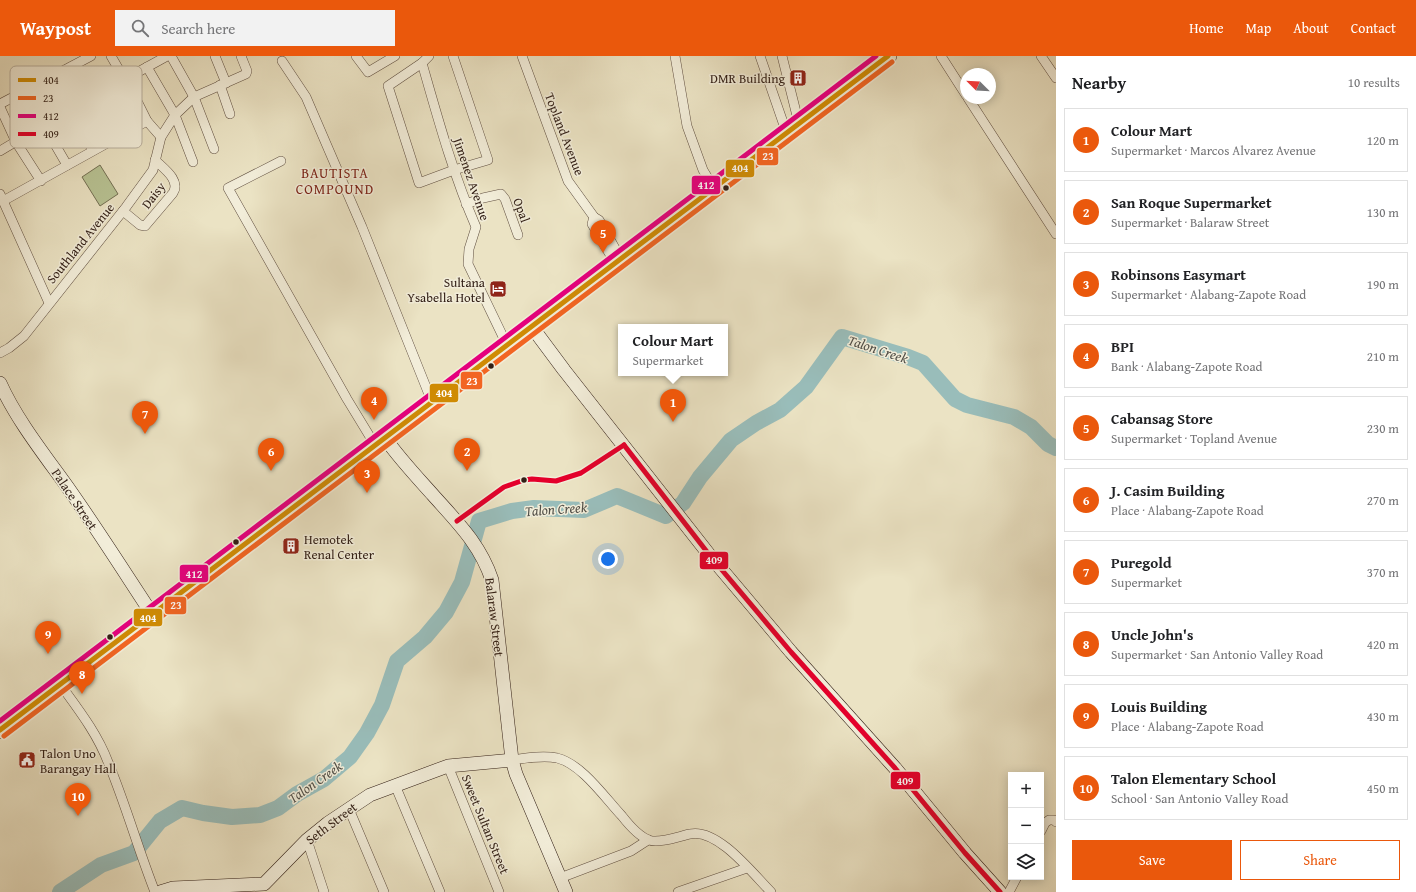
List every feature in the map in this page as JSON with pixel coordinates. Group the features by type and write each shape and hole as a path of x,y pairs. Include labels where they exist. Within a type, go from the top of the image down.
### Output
{"highway":[{"path":"0,730 532,327 614,254 714,188 793,129 884,57"}],"street":[{"path":"72,66 91,56"},
{"path":"111,56 117,66"},
{"path":"142,70 168,56"},
{"path":"171,56 194,97 214,149"},
{"path":"215,56 230,114"},
{"name":"Southland Avenue","path":"0,353 10,348 24,336 123,211 153,170 161,137 175,115 194,97 243,77 246,73 241,56"},
{"path":"356,56 368,72 396,56"},
{"path":"429,56 422,63 388,86 419,183 454,170 488,160 453,56"},
{"name":"Topland Avenue","path":"522,56 568,181 594,217 592,224 614,254"},
{"path":"674,56 687,126 704,170 714,188"},
{"path":"760,56 793,129"},
{"path":"782,56 793,129"},
{"path":"942,56 960,86"},
{"path":"1041,56 1056,78"},
{"path":"282,61 306,97 362,227 432,402"},
{"name":"Jimenez Avenue","path":"422,63 454,170 476,227 469,249 468,264 507,345"},
{"path":"147,68 175,115 193,162"},
{"path":"0,104 10,99"},
{"path":"972,104 1056,234"},
{"path":"0,107 10,129"},
{"path":"142,113 146,121 161,137"},
{"path":"142,123 146,121"},
{"path":"0,151 10,145"},
{"path":"20,148 41,181"},
{"path":"57,148 68,165"},
{"path":"49,303 2,198 41,181 97,148"},
{"name":"Daisy","path":"123,211 145,226 176,188 175,182 155,160"},
{"path":"281,161 228,188 347,399 380,442"},
{"name":"Opal","path":"466,204 501,194 505,199 518,235"},
{"path":"532,327 711,558 791,652 895,768 965,853 1000,892"},
{"name":"Palace Street","path":"0,383 6,396 29,433 81,506 152,614"},
{"name":"Balaraw Street","path":"380,442 457,521 479,550 487,564 492,580 512,760 516,774 566,892"},
{"path":"60,684 87,722 108,761 141,858 155,892"},
{"path":"512,760 548,757 559,758 583,773 633,829 648,840 655,841 696,832 708,835 720,842 734,854 771,892"},
{"name":"Seth Street","path":"160,892 173,888 265,888 308,840 328,823 370,795 448,766 512,760"},
{"name":"Sweet Sultan Street","path":"448,766 499,892"},
{"path":"395,785 440,892"},
{"path":"349,809 384,892"},
{"path":"1044,825 1049,820 1054,820 1056,822"},
{"path":"308,840 324,892"},
{"path":"560,878 631,851 648,840"},
{"path":"678,892 747,868"},
{"path":"1009,892 1015,880"}],"green space":[{"path":"100,165 118,194 100,206 82,177"}],"waterway":[{"name":"Talon Creek","path":"60,892 101,865 134,853 160,821 182,808 203,813 232,817 260,815 278,808 297,794 324,779 350,757 367,733 382,705 397,661 425,637 446,612 462,582 479,521 512,511 534,508 584,510 617,496 666,516 683,503 700,477 731,440 756,423 780,410 806,387 842,337 923,363 955,399 967,405 1014,417 1031,427 1048,444 1056,448"}],"transit line":[{"name":"412","path":"0,721 876,56"},
{"name":"404","path":"0,730 888,56"},
{"name":"23","path":"4,736 892,62"},
{"name":"409","path":"624,445 711,557 791,652 895,768 965,853 1000,892"},
{"name":"409","path":"457,521 504,487 524,480 532,479 556,481 581,473 624,445"}],"place":[{"name":"DMR Building","path":"798,78"},
{"name":"Cabansag Store","path":"603,253"},
{"name":"Sultana Ysabella Hotel","path":"498,289"},
{"name":"BPI","path":"374,420"},
{"name":"Colour Mart","path":"673,422"},
{"name":"Puregold","path":"145,434"},
{"name":"J. Casim Building","path":"271,471"},
{"name":"San Roque Supermarket","path":"467,471"},
{"name":"Robinsons Easymart","path":"367,493"},
{"name":"Hemotek Renal Center","path":"291,546"},
{"name":"Louis Building","path":"48,654"},
{"name":"Uncle John's","path":"82,694"},
{"name":"Talon Uno Barangay Hall","path":"27,760"},
{"name":"Talon Elementary School","path":"78,816"}],"district":[{"name":"BAUTISTA COMPOUND","path":"335,182"}]}
